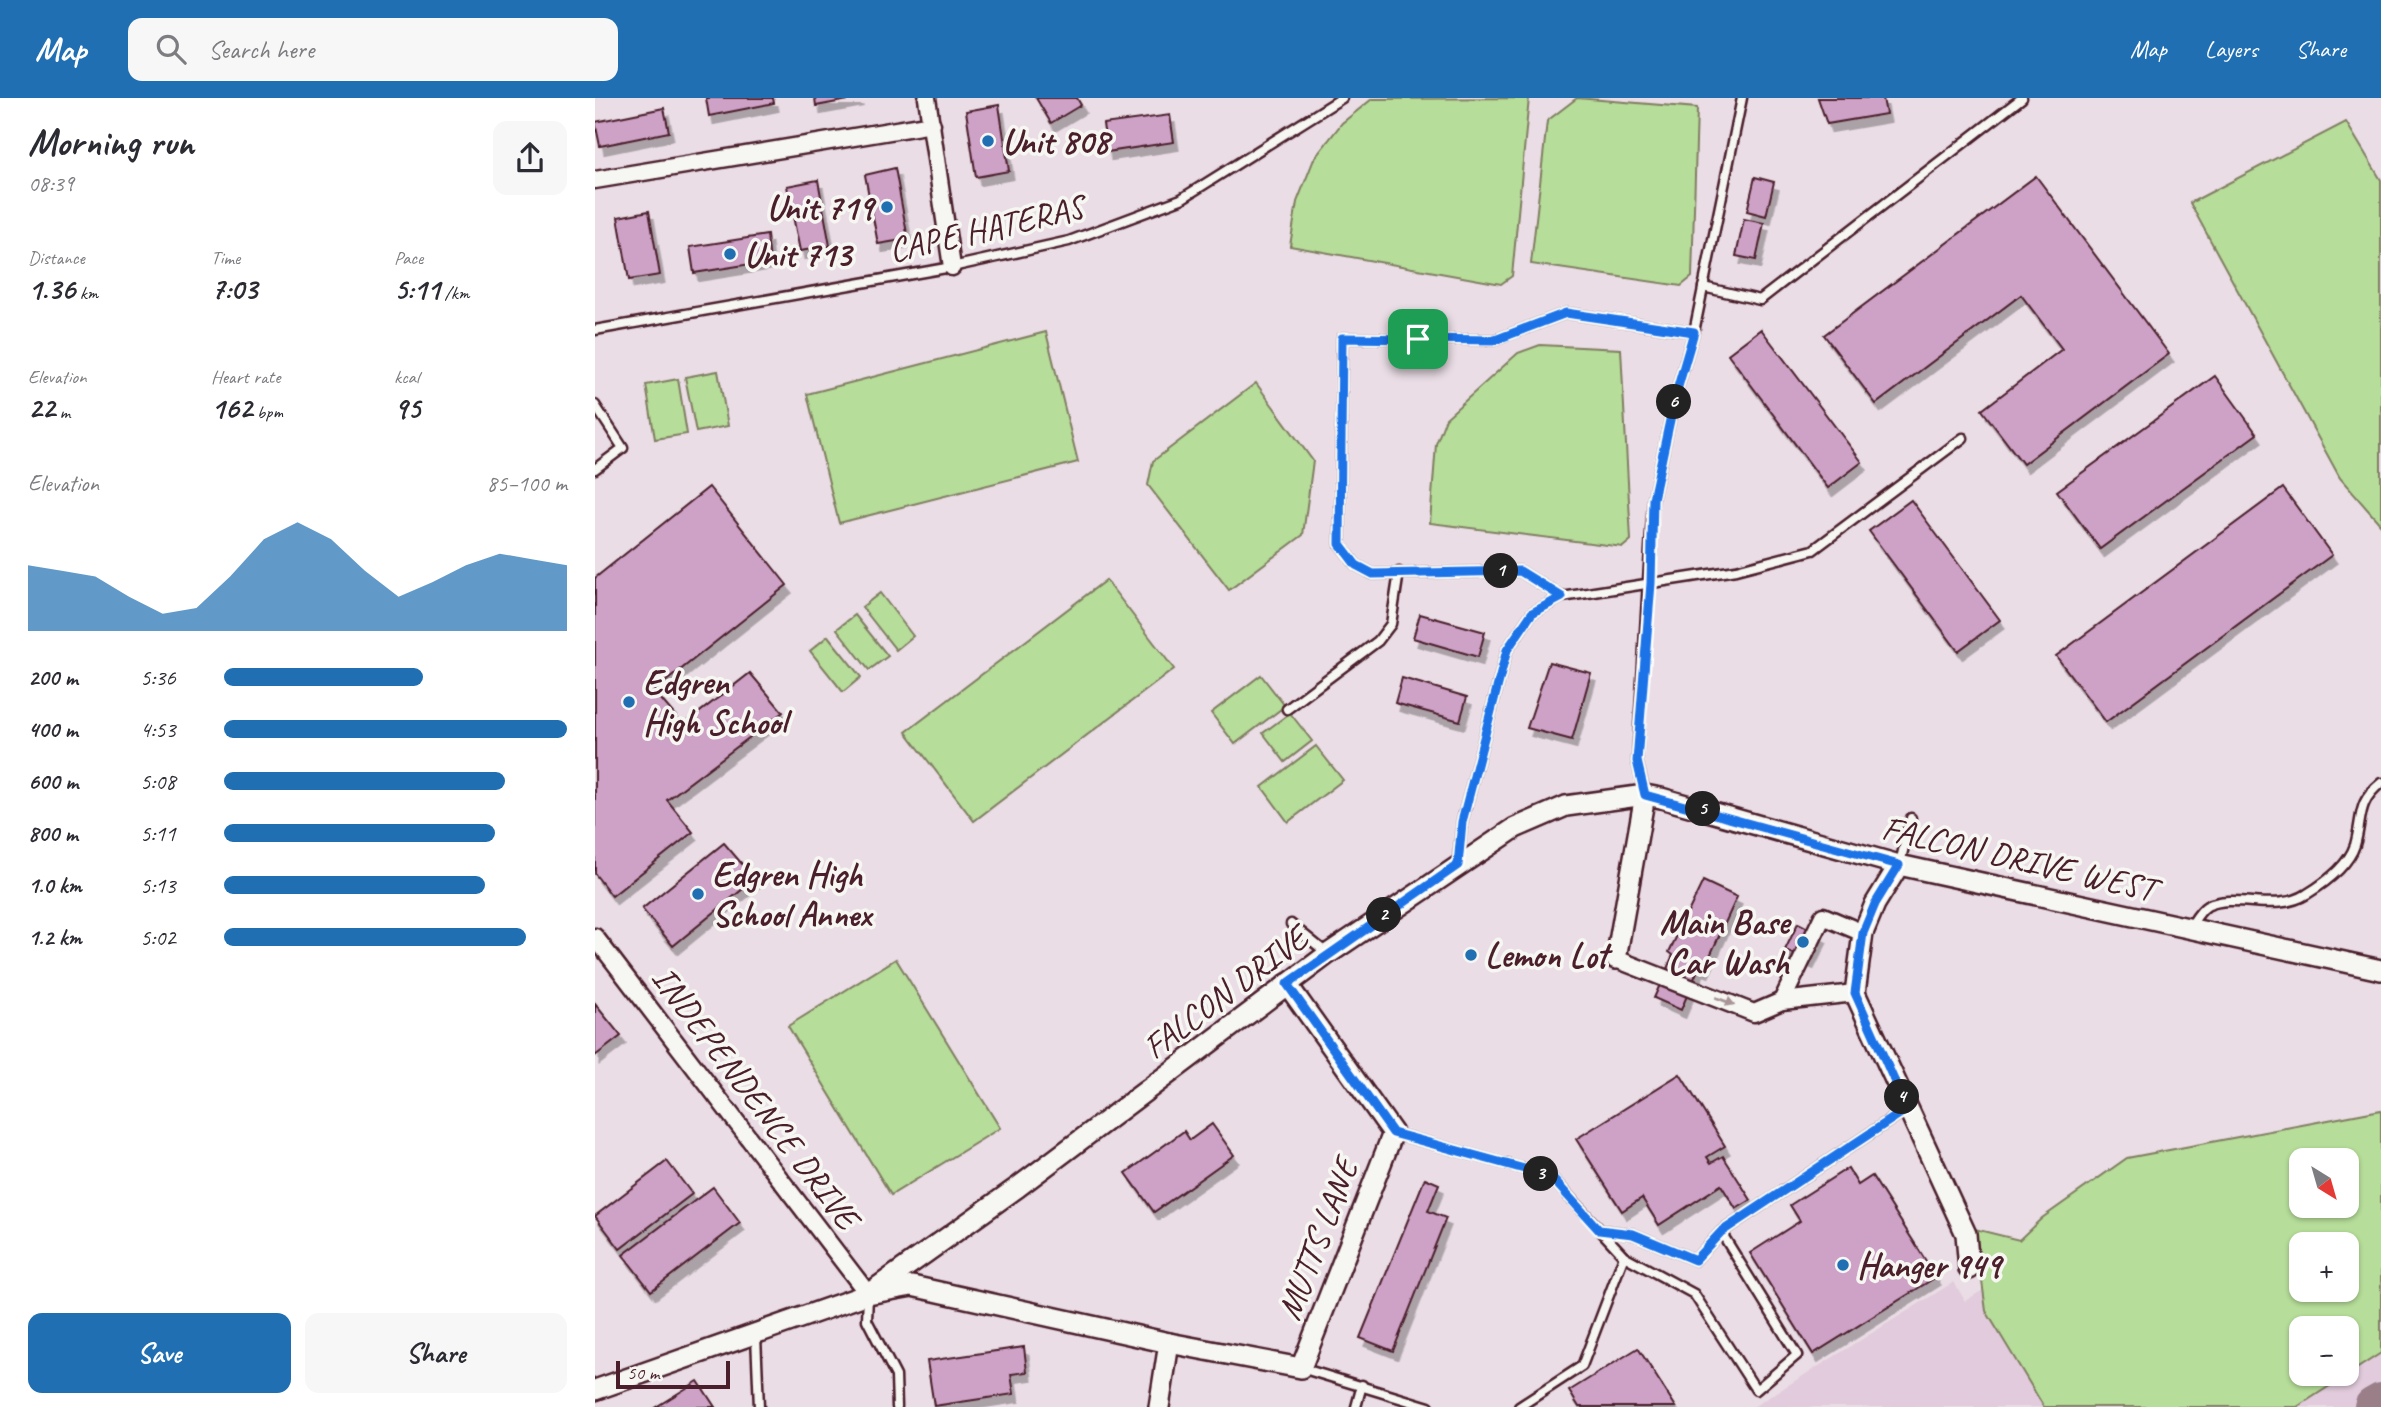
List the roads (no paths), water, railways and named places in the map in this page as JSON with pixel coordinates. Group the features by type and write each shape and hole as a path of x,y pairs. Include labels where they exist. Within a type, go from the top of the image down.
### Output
{"street":[{"path":"927,98 952,267"},
{"path":"595,180 932,124"},
{"path":"1645,795 1616,959 1754,1013 1782,1001 1855,993"},
{"name":"FALCON DRIVE","path":"868,1294 1018,1187 1328,954 1515,828 1566,806 1645,795"},
{"name":"FALCON DRIVE WEST","path":"1645,795 1899,865 2381,970"},
{"path":"1899,865 1875,904 1863,933 1855,993 1966,1234 1969,1269"},
{"path":"1782,1001 1823,916 1863,933"},
{"name":"INDEPENDENCE DRIVE","path":"595,937 868,1294"},
{"path":"1287,984 1393,1133"},
{"name":"MUTTS LANE","path":"1301,1368 1393,1133"},
{"path":"595,1390 868,1294 912,1286 1168,1343 1301,1368"},
{"path":"1159,1407 1168,1343"}],"lane":[{"name":"CAPE HATERAS","path":"595,330 952,267 1069,241 1181,199 1342,98"},
{"path":"1645,795 1637,761 1651,583 1653,499 1675,397 1694,332 1742,98"},
{"path":"1703,287 1760,300 2022,98"},
{"path":"1562,597 1520,571 1373,574 1356,565 1340,544 1342,338 1495,340 1566,313 1694,332"},
{"path":"595,405 623,448 595,469"},
{"path":"1458,865 1462,822 1507,650 1532,613 1562,597 1736,570 1813,550 1963,438"},
{"path":"1287,709 1378,641 1391,624 1399,572"},
{"path":"2188,929 2206,907 2230,901 2263,905 2304,897 2332,877 2354,847 2362,803 2381,783"},
{"path":"1899,865 1911,818"},
{"path":"1291,924 1328,954"},
{"path":"1599,1230 1633,1234 1695,1260 1721,1232 1907,1109"},
{"path":"1393,1133 1550,1176 1625,1256 1694,1294 1756,1390 1797,1355 1721,1232"},
{"path":"1519,1407 1582,1366 1625,1256"},
{"path":"868,1294 867,1320 896,1376 897,1407"},
{"path":"756,1333 759,1407"},
{"path":"1301,1368 1429,1407"},
{"path":"1356,1407 1362,1385"}],"place":[{"name":"Unit 808","path":"988,141"},
{"name":"Unit 719","path":"887,207"},
{"name":"Unit 713","path":"730,254"},
{"name":"Edgren High School","path":"629,702"},
{"name":"Edgren High School Annex","path":"698,894"},
{"name":"Main Base Car Wash","path":"1803,942"},
{"name":"Lemon Lot","path":"1471,955"},
{"name":"Hanger 949","path":"1843,1265"}]}
